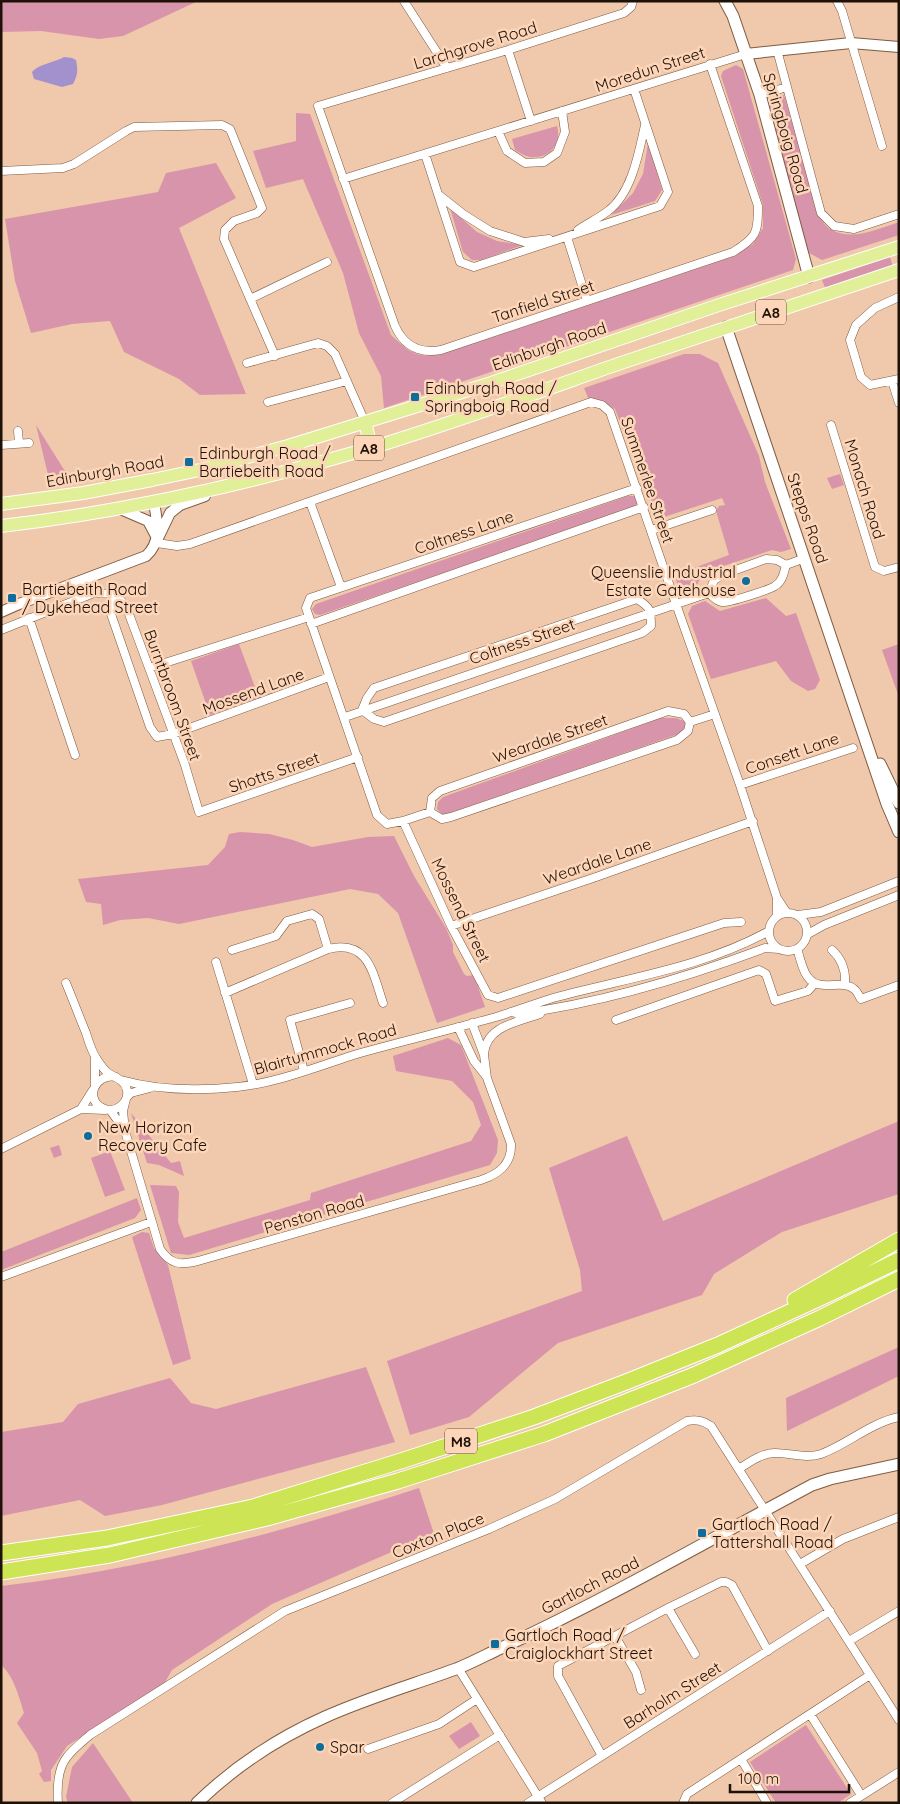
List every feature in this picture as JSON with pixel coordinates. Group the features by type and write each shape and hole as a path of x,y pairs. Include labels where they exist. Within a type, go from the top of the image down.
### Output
{"highway":[{"path":"718,1345 899,1240"},
{"name":"M8","path":"1,1553 107,1538 253,1507 394,1463 534,1417 626,1382 718,1345 899,1260"},
{"name":"M8","path":"1,1572 110,1555 267,1518 398,1481 544,1434 694,1375 820,1318 899,1279"}],"main road":[{"name":"Springboig Road","path":"725,1 733,16 760,95 809,277"},
{"name":"Edinburgh Road","path":"1,504 83,492 204,469 488,384 719,305 899,247"},
{"name":"A8","path":"1,526 154,502 237,484 371,447 899,270"},
{"path":"809,277 816,297"},
{"path":"719,305 726,327"},
{"name":"Stepps Road","path":"726,327 887,804 899,832"},
{"path":"365,422 371,447"},
{"path":"152,480 154,502"},
{"name":"Stepps Road","path":"859,719 899,803"},
{"name":"Gartloch Road","path":"197,1803 240,1766 324,1717 368,1699 458,1668 527,1636 691,1552 812,1485 830,1479 899,1464"}],"street":[{"path":"404,1 447,68"},
{"name":"Larchgrove Road","path":"318,106 508,50 624,13 631,7 633,1"},
{"path":"837,1 842,11 882,146"},
{"path":"746,54 852,44 899,47"},
{"path":"508,50 531,121"},
{"path":"777,50 821,213 834,226 854,229 899,214"},
{"name":"Moredun Street","path":"342,179 746,54"},
{"name":"Tanfield Street","path":"318,106 342,179 400,338 416,348 426,351 441,350 733,252 749,242 758,228 758,206 710,64"},
{"path":"760,95 787,87"},
{"path":"425,154 460,262 474,267 660,206 668,192 634,88"},
{"path":"498,131 507,151 525,163 544,162 557,153 565,132 562,111"},
{"path":"439,196 490,231 524,242 566,237 610,210 628,186 638,158 645,122"},
{"path":"1,171 63,168 74,164 126,130 134,127 222,125 230,129 262,208 257,213 234,221 224,230 224,239 274,356"},
{"path":"566,237 587,301"},
{"path":"250,299 327,262"},
{"path":"899,297 875,308 869,313 856,325 850,340 861,377 870,385 896,380 899,403"},
{"path":"247,363 318,344 327,346 335,354 365,422"},
{"path":"268,402 347,381"},
{"name":"Summerlee Street","path":"157,541 176,546 190,544 591,402 602,404 610,412 644,507 777,898"},
{"name":"Monach Road","path":"831,425 875,567 884,571 899,567"},
{"path":"18,431 19,443"},
{"path":"1,445 30,443"},
{"path":"1,612 143,558 150,553 170,513 180,505 202,497 226,492 237,484"},
{"name":"Coltness Lane","path":"310,621 306,608 310,598 637,488"},
{"path":"154,502 157,541"},
{"path":"310,502 341,588"},
{"path":"149,668 310,621 644,507"},
{"path":"118,508 148,521 157,541"},
{"path":"652,530 712,510"},
{"path":"786,564 782,579 775,586 731,602 723,602 714,598 709,593 714,580 722,575 766,559 786,564 805,558"},
{"path":"1,630 94,593 115,594"},
{"name":"Coltness Street","path":"345,717 709,593"},
{"name":"Burntbroom Street","path":"115,594 126,606 185,765 199,812"},
{"name":"Burntbroom Street","path":"115,594 110,611 150,727 157,738"},
{"path":"638,599 648,605 651,612 651,626 642,633 384,722 374,719 362,710 374,688 638,599"},
{"path":"29,618 75,755"},
{"path":"310,621 345,717 377,815 388,824 403,822 430,812 442,819 450,817 677,740 688,732 690,722 715,714"},
{"name":"Mossend Lane","path":"157,738 173,734 329,677"},
{"name":"Weardale Street","path":"430,812 432,798 440,791 659,714 668,711 678,712 684,714 690,722"},
{"name":"Consett Lane","path":"740,785 853,748"},
{"name":"Shotts Street","path":"199,812 358,757"},
{"name":"Weardale Lane","path":"451,926 752,821"},
{"name":"Mossend Street","path":"403,822 451,926 488,994 498,998 724,923 741,922"},
{"path":"777,916 787,913 798,915 821,912 899,881"},
{"path":"808,934 899,895"},
{"path":"777,898 787,913"},
{"path":"777,898 777,916 769,931 773,944 779,949 788,952 797,949 804,943 808,934 807,927 804,920 798,915"},
{"path":"232,950 276,936 287,921 312,914 319,918 328,949"},
{"name":"Blairtummock Road","path":"118,1078 157,1087 223,1088 253,1084 498,1016 553,998 674,968 754,940 769,931"},
{"path":"226,993 328,949 342,947 349,948 363,955 368,963 383,1003"},
{"name":"Blairtummock Road","path":"498,1016 556,1009 677,979 766,948 779,949"},
{"path":"797,949 806,975 814,984 845,985 854,989 861,999 899,985"},
{"path":"832,950 838,955 843,966 846,980 845,985"},
{"path":"216,962 253,1084"},
{"path":"616,1020 759,970 766,974 775,1001 808,991 814,984"},
{"path":"66,983 95,1056 104,1069 118,1078 127,1088 123,1111 125,1131"},
{"path":"304,1070 290,1020 350,1002"},
{"path":"484,1054 488,1039 500,1028 556,1009"},
{"name":"Penston Road","path":"125,1131 160,1249 165,1256 175,1263 192,1262 494,1175 506,1164 511,1153 511,1144 487,1078 484,1054 472,1023"},
{"name":"Penston Road","path":"458,1027 474,1061 487,1078"},
{"path":"95,1056 95,1100 98,1105 108,1110 125,1131"},
{"path":"81,1109 100,1080 105,1077 118,1078"},
{"name":"Blairtummock Road","path":"126,1098 138,1091 157,1087"},
{"path":"1,1149 81,1109 108,1110 119,1108 126,1098"},
{"path":"1,1277 151,1222"},
{"path":"740,1468 758,1457 774,1453 805,1456 821,1454 886,1419 899,1417"},
{"name":"Coxton Place","path":"58,1803 59,1777 66,1758 90,1735 285,1611 489,1530 556,1499 687,1420 694,1419 704,1421 711,1426 740,1468 899,1720"},
{"path":"800,1564 843,1539 899,1517"},
{"path":"602,1756 558,1676 558,1666 721,1582 732,1585 768,1651"},
{"path":"668,1608 695,1654"},
{"path":"849,1642 899,1611"},
{"name":"Barholm Street","path":"528,1803 540,1800 602,1756 830,1612"},
{"path":"615,1636 636,1672 641,1690"},
{"path":"458,1668 540,1800"},
{"path":"683,1803 686,1794 870,1675"},
{"path":"368,1749 439,1724 477,1699"},
{"path":"810,1714 861,1796"},
{"path":"392,1803 500,1735"},
{"path":"741,1759 768,1803"},
{"path":"850,1803 899,1772"}],"shaded area":[{"path":"1,1 198,1 123,36 99,39 41,31 1,32"},
{"path":"64,57 76,60 77,72 73,84 62,87 34,79 32,72 35,69"},
{"path":"736,65 743,69 796,259 793,270 384,408 381,376 359,333 343,273 303,179 266,188 253,151 296,141 296,113 310,114 391,335 414,353 425,355 442,354 735,256 753,244 763,228 763,205 721,76 723,71"},
{"path":"784,95 819,217 830,229 838,233 847,234 873,231 899,222 899,235 822,260 809,253 765,100"},
{"path":"557,126 558,139 549,153 543,156 530,157 515,150 512,139"},
{"path":"648,143 662,190 655,201 611,215 633,193 643,174"},
{"path":"216,163 236,198 179,228 246,394 200,395 179,379 124,352 110,321 72,324 31,333 15,281 5,219 158,192 166,173"},
{"path":"450,208 477,232 497,241 523,245 481,260 472,260 463,252"},
{"path":"890,257 893,267 826,290 822,280"},
{"path":"684,354 700,354 718,363 759,456 765,482 791,549 781,552 772,550 702,573 696,588 680,594 675,575 729,555 716,511 719,506 725,505 722,498 658,519 615,409 600,400 589,400 584,388"},
{"path":"36,425 73,484 51,487"},
{"path":"840,474 844,485 832,489 827,478"},
{"path":"628,496 636,496 637,504 634,508 320,615 315,614 312,609 316,604"},
{"path":"766,598 786,616 796,613 820,680 815,689 808,691 791,681 776,661 711,679 688,614 692,606 705,601 720,611"},
{"path":"239,644 259,698 210,715 191,661"},
{"path":"899,644 899,697 882,650"},
{"path":"661,718 676,718 684,721 687,726 676,735 447,814 442,814 437,809 438,802 443,797"},
{"path":"240,832 269,834 312,847 368,837 394,836 414,876 446,928 453,945 453,952 464,974 467,976 474,975 485,1007 437,1023 398,913 378,894 350,889 179,924 148,918 120,920 103,925 101,904 86,902 78,879 208,865 225,847 229,834"},
{"path":"448,1038 461,1045 498,1140 497,1153 490,1165 189,1255 171,1253 150,1185 176,1186 179,1192 178,1222 184,1238 310,1200 311,1193 471,1141 481,1125 473,1102 452,1081 396,1071 393,1056"},
{"path":"131,1113 171,1163 180,1161 184,1176 159,1165 147,1163"},
{"path":"899,1121 899,1194 782,1232 714,1274 702,1295 558,1343 469,1417 410,1435 387,1361 582,1291 580,1270 549,1168 627,1136 663,1221"},
{"path":"59,1145 62,1155 54,1158 50,1148"},
{"path":"110,1151 125,1190 105,1197 91,1158"},
{"path":"137,1198 141,1210 135,1218 1,1270 1,1252"},
{"path":"142,1232 149,1233 154,1248 168,1265 191,1359 173,1365 132,1237"},
{"path":"899,1347 899,1376 787,1431 786,1398"},
{"path":"366,1367 395,1442 162,1505 105,1516 80,1500 1,1516 1,1432 63,1422 78,1404 170,1378 191,1403 216,1409"},
{"path":"419,1488 436,1540 409,1552 403,1547 272,1604 172,1670 164,1684 67,1746 51,1770 51,1781 44,1782 39,1774 42,1771 37,1753 17,1723 24,1713 18,1694 13,1681 1,1665 1,1586 107,1570 212,1548 316,1520"},
{"path":"471,1722 480,1736 459,1749 449,1736"},
{"path":"806,1725 851,1794 838,1803 776,1803 750,1762"},
{"path":"93,1743 133,1803 68,1803 66,1797 72,1767"}],"place":[{"name":"Edinburgh Road / Springboig Road","path":"415,397"},
{"name":"Edinburgh Road / Bartiebeith Road","path":"189,462"},
{"name":"Queenslie Industrial Estate Gatehouse","path":"746,581"},
{"name":"Bartiebeith Road / Dykehead Street","path":"12,598"},
{"name":"New Horizon Recovery Cafe","path":"88,1136"},
{"name":"Gartloch Road / Tattershall Road","path":"702,1533"},
{"name":"Gartloch Road / Craiglockhart Street","path":"495,1644"},
{"name":"Spar","path":"320,1747"}]}
